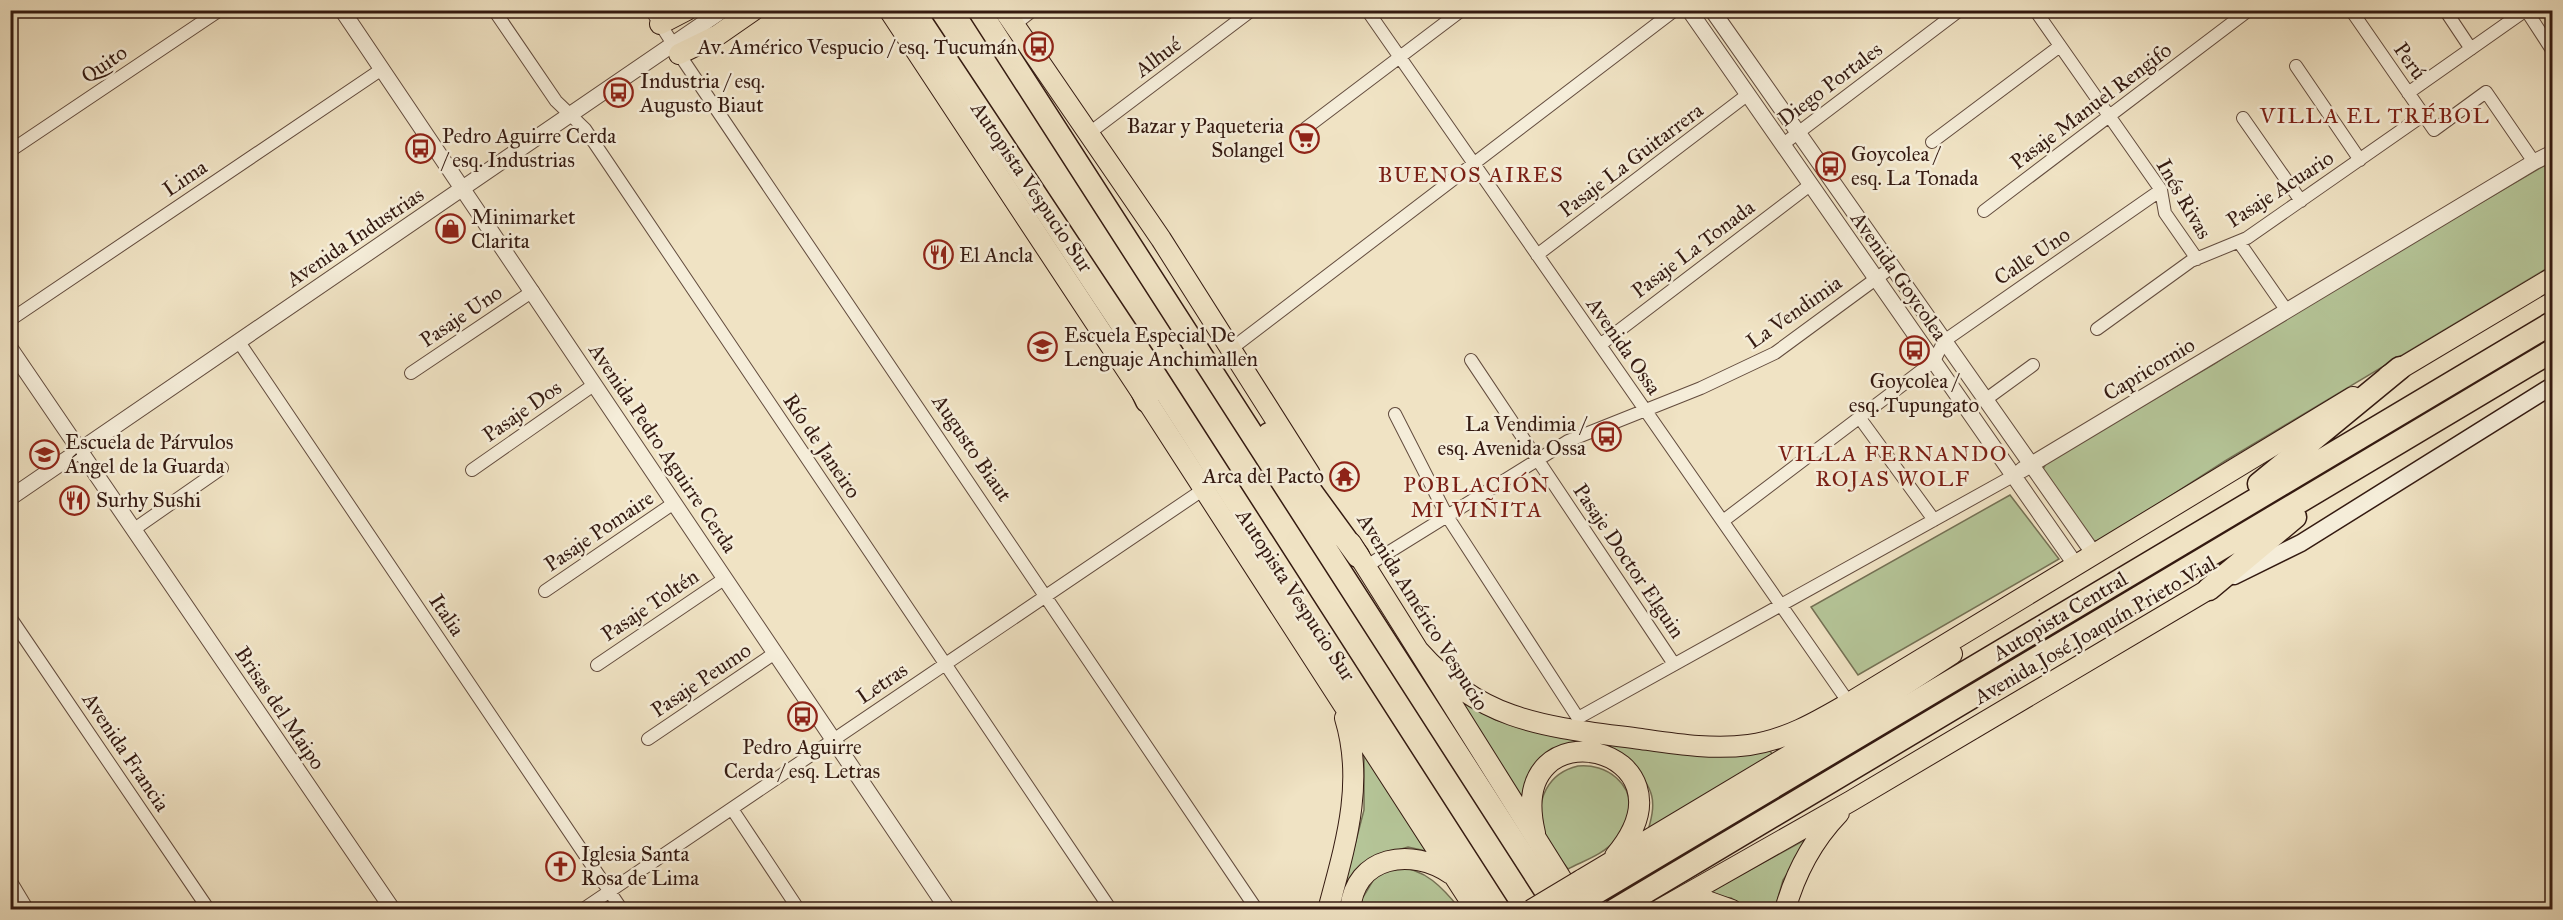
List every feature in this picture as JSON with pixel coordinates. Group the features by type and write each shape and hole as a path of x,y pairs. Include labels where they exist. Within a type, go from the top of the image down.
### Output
{"highway":[{"name":"Autopista Vespucio Sur","path":"913,10 1038,195 1499,909"},
{"path":"979,10 1558,909"},
{"path":"1038,195 1130,363 1147,401"},
{"path":"1177,316 1239,392 1362,562"},
{"name":"Autopista Central","path":"1567,909 1584,895 2553,323"},
{"name":"Autopista Central","path":"1615,909 2553,351"},
{"path":"2187,541 2400,368"},
{"path":"2209,589 2349,472"}],"main road":[{"path":"656,17 687,10"},
{"path":"676,49 718,35 754,10"},
{"path":"889,10 1147,401 1476,909"},
{"name":"Avenida Américo Vespucio","path":"1009,18 1161,239 1538,842 1584,895"},
{"path":"2527,292 2553,271"},
{"path":"1419,651 1434,668 1460,689 1480,702 1513,717 1563,728 1686,745 1729,747 1767,741 1802,729 1850,703 2075,564 2553,278"},
{"name":"Avenida José Joaquín Prieto Vial","path":"1665,906 1851,801 2209,589 2301,543 2553,386"},
{"path":"1607,864 1924,674 2019,599"},
{"path":"1328,909 1348,832 1354,789 1351,741 1339,698"},
{"path":"1531,909 1584,895 1620,850 1631,833 1639,802 1632,777 1620,763 1606,754 1588,750 1570,752 1554,760 1541,773 1532,799 1532,821 1538,842"},
{"path":"1785,909 1795,880 1814,845 1851,801"},
{"path":"1350,909 1359,883 1371,870 1389,861 1418,859 1431,863 1454,877"},
{"path":"1665,906 1704,900 1732,909"}],"street":[{"name":"Quito","path":"10,151 220,10"},
{"name":"Avenida Pedro Aguirre Cerda","path":"342,10 948,909"},
{"name":"Río de Janeiro","path":"494,10 556,101 585,129 1111,909"},
{"name":"Avenida Industrias","path":"10,498 570,115 676,49 723,10"},
{"path":"1009,18 1033,10"},
{"name":"Alhué","path":"1089,134 1252,10"},
{"name":"Avenida Ossa","path":"1367,10 1850,703"},
{"path":"1306,128 1462,10"},
{"path":"1231,349 1675,10"},
{"name":"Avenida Goycolea","path":"1689,10 2075,564"},
{"name":"Avenida Goycolea","path":"1712,10 2094,554"},
{"name":"Diego Portales","path":"1782,145 1959,10"},
{"name":"Inés Rivas","path":"2035,10 2161,190 2165,213 2197,259"},
{"name":"Pasaje Manuel Rengifo","path":"1984,212 2249,10"},
{"name":"Perú","path":"2350,10 2422,117"},
{"path":"2445,10 2471,48"},
{"path":"2408,93 2526,10 2553,50"},
{"name":"Augusto Biaut","path":"656,17 1257,909"},
{"path":"1932,142 2060,46"},
{"path":"2296,66 2360,160"},
{"name":"Lima","path":"10,320 382,69"},
{"path":"2422,117 2434,130 2486,92 2534,162"},
{"name":"Pasaje La Guitarrera","path":"1537,255 1747,96"},
{"name":"Pasaje Acuario","path":"2097,329 2197,259 2239,242 2422,117"},
{"path":"2243,118 2301,201"},
{"name":"Capricornio","path":"1447,516 1578,718 1780,603 2013,476 2534,162 2553,148"},
{"name":"Capricornio","path":"2534,162 2553,153"},
{"name":"Pasaje La Tonada","path":"1600,345 1810,185"},
{"name":"Calle Uno","path":"1934,361 1944,341 2161,190"},
{"name":"Inés Rivas","path":"2239,242 2287,311"},
{"name":"La Vendimia","path":"1362,562 1447,516 1568,441 1701,388 1775,353 1892,267"},
{"name":"Pasaje Uno","path":"411,373 532,291"},
{"name":"Italia","path":"239,342 622,909"},
{"name":"Brisas del Maipo","path":"10,348 393,909"},
{"name":"Pasaje Doctor Elguin","path":"1471,360 1674,664"},
{"path":"1723,521 1934,361"},
{"path":"1985,400 2033,365"},
{"name":"Pasaje Dos","path":"472,471 595,384"},
{"path":"1395,414 1447,516"},
{"path":"1859,417 1934,520"},
{"path":"133,530 222,468"},
{"name":"Letras","path":"582,909 1204,489"},
{"name":"Pasaje Pomaire","path":"545,591 674,503"},
{"name":"Pasaje Toltén","path":"597,664 724,579"},
{"name":"Avenida Francia","path":"10,617 209,909"},
{"name":"Pasaje Peumo","path":"648,739 775,653"},
{"path":"732,808 799,909"},
{"path":"10,880 28,909"}],"green space":[{"path":"2552,161 2551,266 2225,461 2102,540 2090,542 2042,471 2047,462 2214,364 2293,313"},
{"path":"2010,495 2059,559 1858,675 1811,607"},
{"path":"1458,700 1496,720 1532,731 1695,752 1767,746 1776,760 1646,837 1652,813 1652,796 1644,780 1629,761 1543,761 1530,777 1525,805"},
{"path":"1364,753 1426,851 1408,847 1378,856 1345,909 1338,910 1364,810"},
{"path":"1578,766 1599,768 1616,778 1628,794 1629,815 1611,845 1568,869 1547,839 1541,818 1541,807 1546,789 1552,781"},
{"path":"1812,836 1783,880 1775,909 1749,909 1731,898 1704,895"},
{"path":"1396,867 1425,875 1440,887 1460,909 1361,909 1360,902 1377,874"}],"place":[{"name":"Av. Américo Vespucio / esq. Tucumán","path":"1038,47"},
{"name":"Industria / esq. Augusto Biaut","path":"619,93"},
{"name":"Bazar y Paqueteria Solangel","path":"1305,138"},
{"name":"Pedro Aguirre Cerda / esq. Industrias","path":"421,148"},
{"name":"Goycolea / esq. La Tonada","path":"1830,166"},
{"name":"Minimarket Clarita","path":"450,229"},
{"name":"El Ancla","path":"938,255"},
{"name":"Escuela Especial De Lenguaje Anchimallen","path":"1043,347"},
{"name":"Goycolea / esq. Tupungato","path":"1914,350"},
{"name":"La Vendimia / esq. Avenida Ossa","path":"1607,436"},
{"name":"Escuela de Párvulos Ángel de la Guarda","path":"44,454"},
{"name":"Arca del Pacto","path":"1345,476"},
{"name":"Surhy Sushi","path":"75,500"},
{"name":"Pedro Aguirre Cerda / esq. Letras","path":"802,716"},
{"name":"Iglesia Santa Rosa de Lima","path":"560,866"}],"district":[{"name":"VILLA EL TRÉBOL","path":"2375,115"},
{"name":"BUENOS AIRES","path":"1471,174"},
{"name":"VILLA FERNANDO ROJAS WOLF","path":"1893,466"},
{"name":"POBLACIÓN MI VIÑITA","path":"1477,496"}]}
